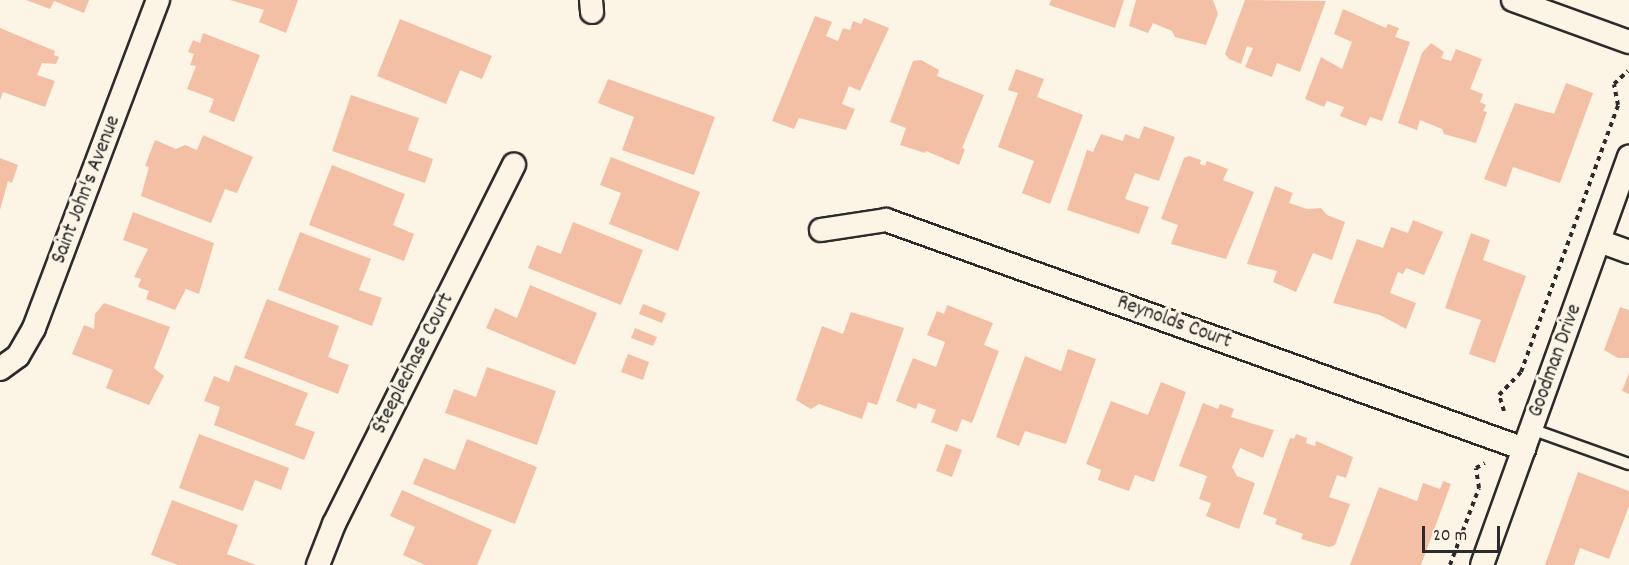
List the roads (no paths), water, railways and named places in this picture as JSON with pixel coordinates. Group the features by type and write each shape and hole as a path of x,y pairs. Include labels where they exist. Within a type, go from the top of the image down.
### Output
{"street":[{"name":"Saint John's Avenue","path":"0,369 18,356 34,328 158,0"},
{"path":"1514,0 1629,42"},
{"name":"Goodman Drive","path":"1482,565 1629,157"},
{"name":"Steeplechase Court","path":"318,565 334,524 514,165"},
{"name":"Reynolds Court","path":"821,230 886,220 1527,439"},
{"path":"1599,242 1629,252"}],"lane":[{"path":"1527,439 1629,464"}]}
